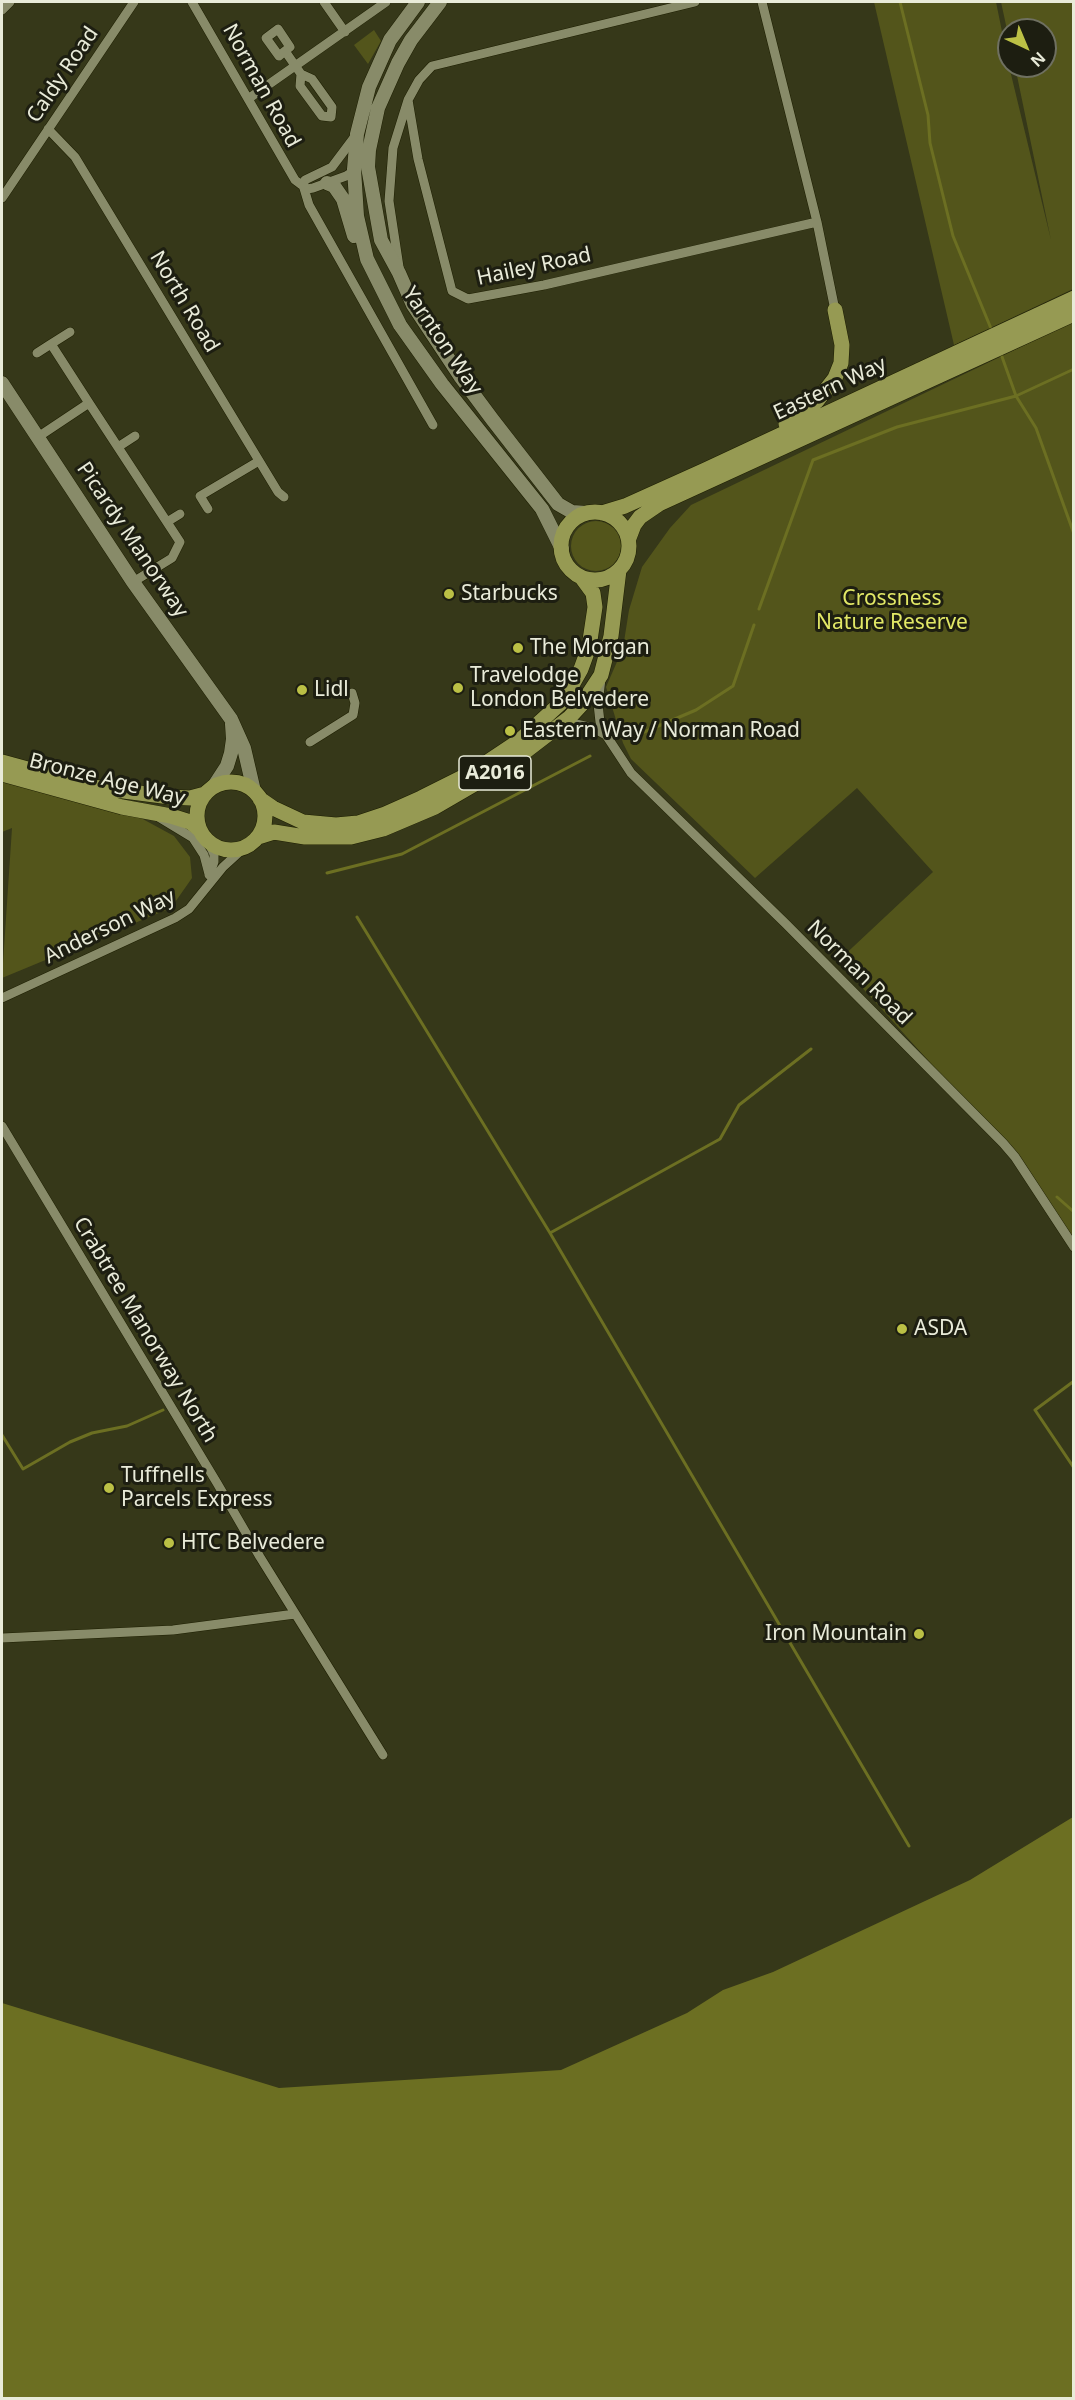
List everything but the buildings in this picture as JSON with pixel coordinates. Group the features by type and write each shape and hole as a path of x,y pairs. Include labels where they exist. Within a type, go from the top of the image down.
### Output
{"main road":[{"name":"Eastern Way","path":"629,538 640,517 659,504 1010,336 1074,298"},
{"path":"705,470 792,420 826,391 841,363 843,345 835,310"},
{"name":"Eastern Way","path":"1010,336 1074,314"},
{"name":"Eastern Way","path":"594,513 625,506 982,349"},
{"path":"594,513 617,520 629,538 628,556 619,570 602,580 582,578 569,568 562,549 563,537 568,527 576,518 594,513"},
{"name":"A2016","path":"252,842 274,832 305,837 351,837 383,829 435,807 509,764 554,730 582,704 601,675 611,636 619,570"},
{"name":"A2016","path":"257,795 273,808 303,822 336,825 358,822 385,814 471,773 519,741 563,700 581,669 589,647 595,607 592,593 582,578"},
{"name":"Bronze Age Way","path":"2,762 93,787 190,798 210,790"},
{"name":"Bronze Age Way","path":"2,774 122,807 180,819 204,835"},
{"path":"226,782 238,783 257,795 266,811 266,822 252,842 235,849 224,849 204,835 197,812 198,805 210,790 226,782"}],"street":[{"path":"2,10 10,2"},
{"name":"Caldy Road","path":"2,198 134,2"},
{"name":"Norman Road","path":"192,2 290,174 303,185 309,205 432,422"},
{"path":"324,2 345,32"},
{"path":"248,99 298,70 386,2"},
{"name":"Yarnton Way","path":"418,2 390,40 369,87 357,134 361,168 381,240 413,305 460,376 552,497 565,509 594,513"},
{"name":"Yarnton Way","path":"440,2 411,40 378,108 369,150 361,168 357,216 367,259 400,325 442,384 538,502 562,549"},
{"path":"399,273 389,201 393,148 408,100 419,80 432,66 695,2"},
{"path":"762,2 817,222 835,310"},
{"path":"285,51 298,70 312,79 332,107 331,117 322,116 300,86 298,70"},
{"name":"Hailey Road","path":"408,100 418,159 452,291 468,299 544,285 817,222"},
{"name":"North Road","path":"48,129 75,157 278,492 285,497"},
{"path":"332,167 357,134"},
{"path":"344,165 361,168 346,176 307,189 303,185 305,180 332,167 344,165"},
{"path":"327,183 334,186 343,199 352,232 367,259"},
{"path":"37,353 70,332"},
{"path":"51,344 180,542 172,558 133,582"},
{"name":"Picardy Manorway","path":"2,383 133,582 240,733 257,795"},
{"path":"38,436 89,403"},
{"path":"118,447 135,436"},
{"path":"208,509 200,496 259,461"},
{"path":"167,522 180,514"},
{"name":"Norman Road","path":"601,675 599,711 609,741 631,773 786,924 1003,1143 1015,1156 1074,1247"},
{"path":"310,742 353,715 355,703 352,693"},
{"path":"210,790 227,766 231,753 233,739 231,719"},
{"path":"554,730 576,724 593,728 609,741"},
{"path":"146,811 193,838 204,855 209,874"},
{"path":"204,835 214,854 207,886"},
{"name":"Anderson Way","path":"2,998 169,921 189,909 207,886 252,842"},
{"name":"Crabtree Manorway North","path":"2,1126 295,1614 383,1755"},
{"path":"2,1638 172,1630 295,1614"}],"green space":[{"path":"874,2 996,2 999,18 997,18 997,78 1012,78 1051,240 1017,78 1057,78 1057,18 1004,18 1001,2 1073,2 1073,289 954,345"},
{"path":"374,30 381,41 368,64 354,45"},
{"name":"Crossness Nature Reserve","path":"1073,322 1073,1245 1003,1143 838,961 933,872 857,788 755,878 631,759 623,743 606,687 623,648 629,610 642,567 670,528 691,505"},
{"path":"596,521 605,523 616,532 621,546 619,555 610,566 596,571 587,569 576,560 571,546 573,537 582,526"},
{"path":"2,780 139,817 174,836 190,857 192,878 171,908 2,978 12,828 2,832"}],"shaded area":[{"path":"1073,1817 1073,2398 2,2398 2,2003 279,2088 561,2070 687,2013 723,1990 773,1972 970,1880"}],"waterway":[{"path":"900,2 928,115 930,143 953,236 992,331"},
{"path":"1001,354 1016,396 1036,428 1074,534"},
{"path":"759,609 813,460 897,427 1016,396 1074,369"},
{"path":"630,738 696,710 733,686 754,625"},
{"path":"327,873 402,854 590,756"},
{"path":"357,917 550,1233 909,1846"},
{"path":"550,1233 720,1139 739,1105 811,1049"},
{"path":"1057,1197 1074,1212"},
{"path":"1074,1381 1035,1410 1074,1468"},
{"path":"2,1435 23,1469 70,1442 92,1433 127,1426 163,1410"}],"place":[{"name":"Starbucks","path":"449,594"},
{"name":"The Morgan","path":"518,648"},
{"name":"Travelodge London Belvedere","path":"458,688"},
{"name":"Lidl","path":"302,690"},
{"name":"Eastern Way / Norman Road","path":"510,731"},
{"name":"ASDA","path":"902,1329"},
{"name":"Tuffnells Parcels Express","path":"109,1488"},
{"name":"HTC Belvedere","path":"169,1543"},
{"name":"Iron Mountain","path":"919,1634"}]}
